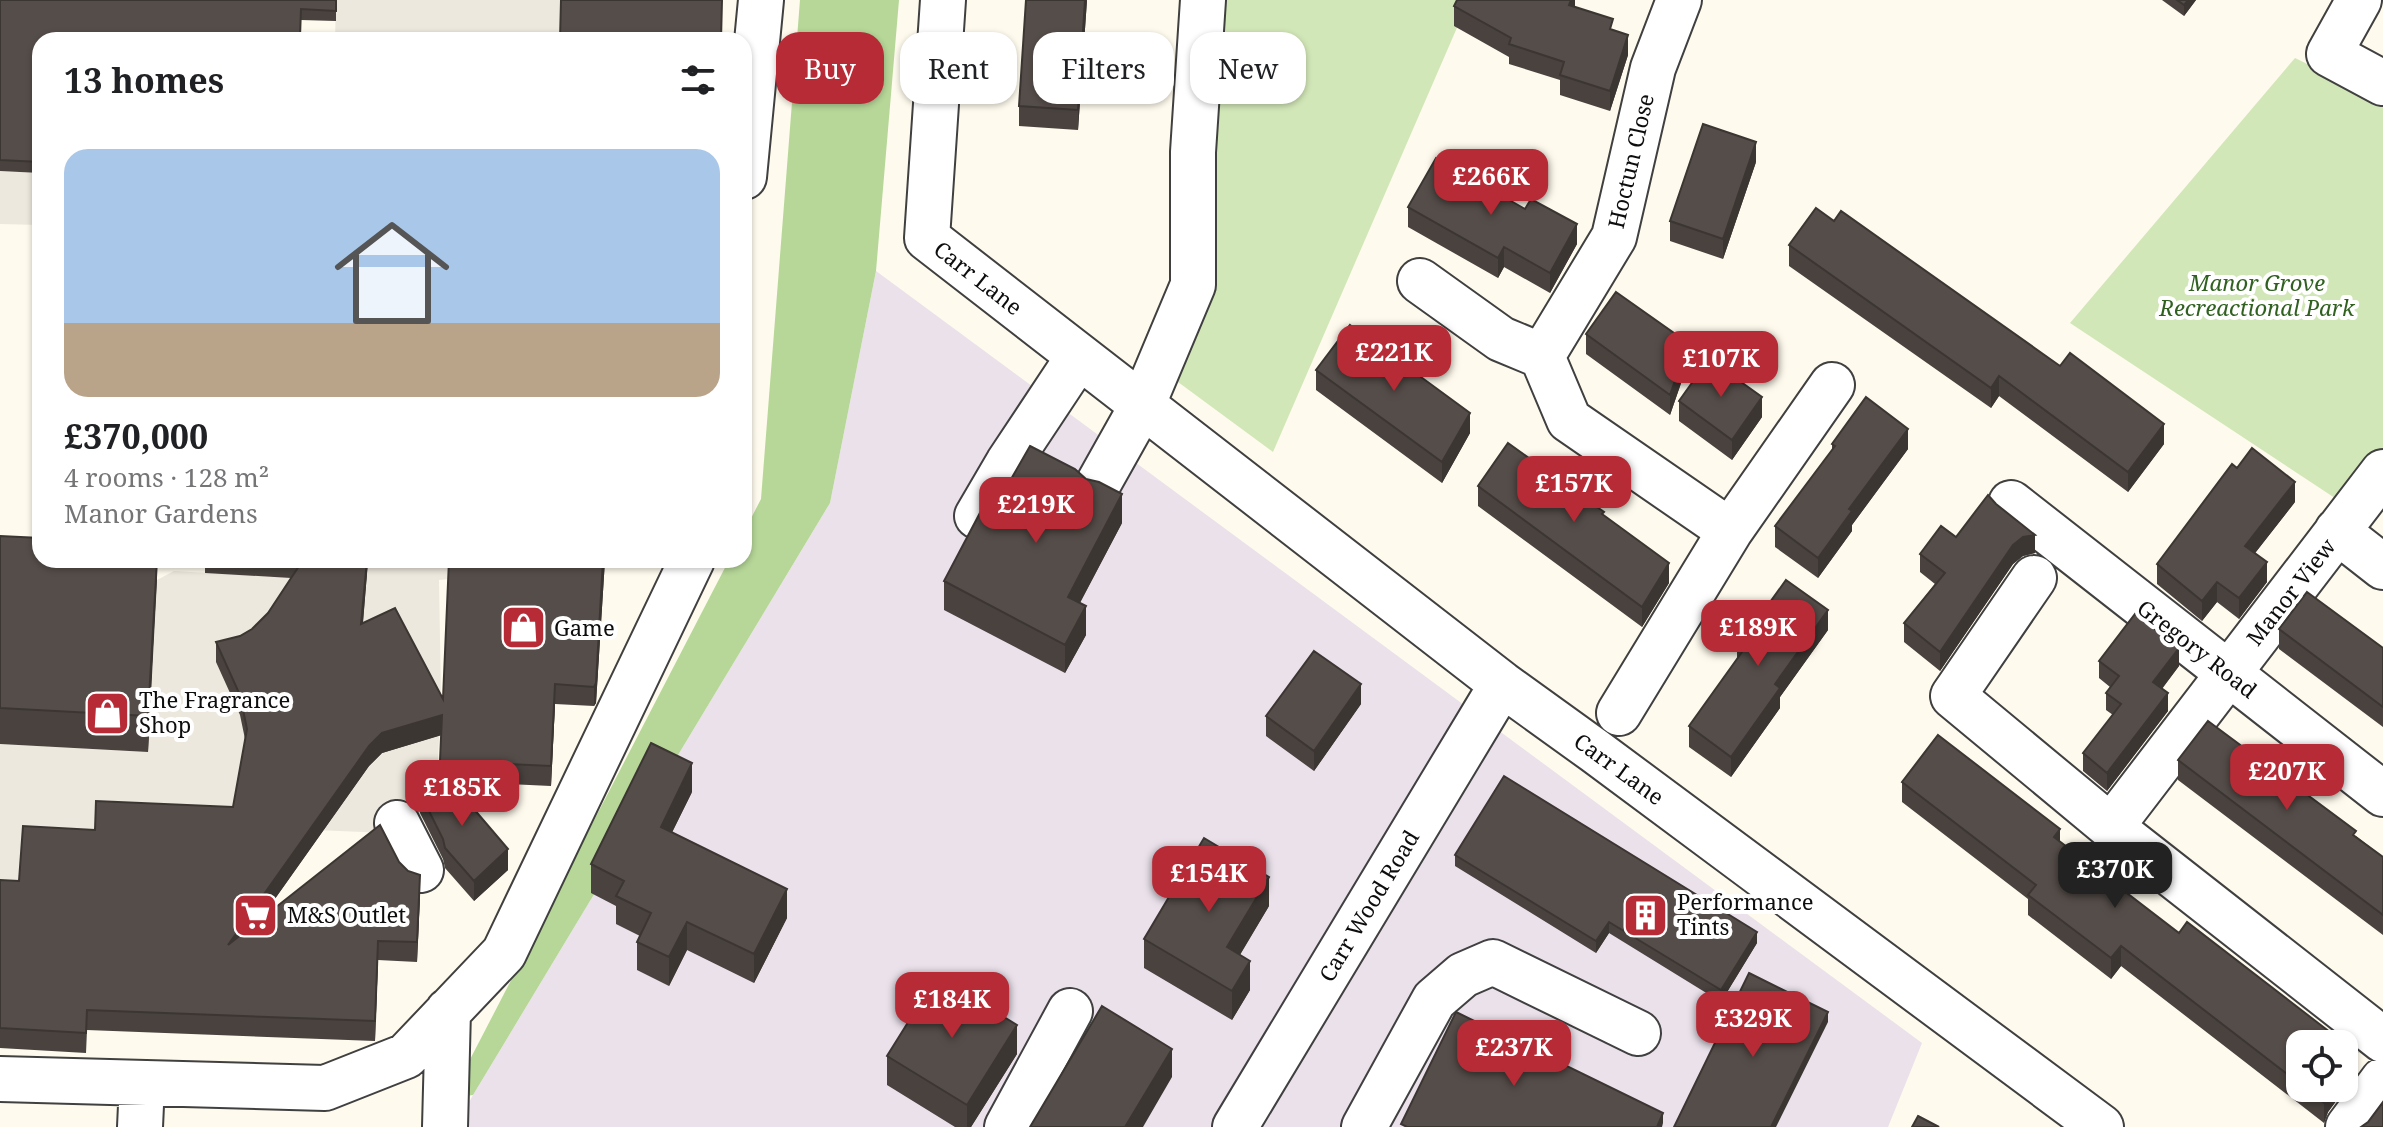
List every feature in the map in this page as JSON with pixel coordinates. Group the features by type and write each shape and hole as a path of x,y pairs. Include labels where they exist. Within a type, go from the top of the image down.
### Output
{"street":[{"path":"752,94 761,0"},
{"name":"Carr Lane","path":"943,0 927,238 1502,684 2101,1127"},
{"path":"1097,486 1143,404 1193,285 1193,152 1203,0"},
{"path":"2359,0 2329,54 2383,83"},
{"name":"Hoctun Close","path":"1542,356 1614,237 1653,68 1674,2"},
{"path":"1420,281 1501,339 1542,356 1569,420 1730,531"},
{"path":"977,516 1079,356"},
{"path":"1619,713 1730,531 1832,385"},
{"name":"Manor View","path":"2111,827 2383,472"},
{"name":"Gregory Road","path":"2011,503 2383,794"},
{"path":"2337,531 2383,567"},
{"path":"0,1079 325,1088 406,1056 504,953 688,568"},
{"path":"2034,578 1953,696 2111,827 2383,1040"},
{"name":"Carr Wood Road","path":"1235,1127 1502,684"},
{"path":"397,823 421,870"},
{"path":"1364,1127 1434,1000 1463,975 1493,962 1638,1033"},
{"path":"445,1127 448,1011"},
{"path":"1007,1127 1070,1011"},
{"path":"2348,1127 2383,1080"},
{"path":"140,1127 142,1083"}],"shaded area":[{"path":"336,0 561,0 560,32 335,32"},
{"path":"0,171 32,173 32,225 0,224"},
{"path":"876,271 1922,1043 1888,1127 465,1127 465,1110 473,1095 830,503"},
{"path":"367,568 450,568 449,579 439,580 441,697 437,780 387,833 97,821 95,850 19,901 0,900 0,744 148,752 157,580 174,571 366,582"}],"green space":[{"path":"800,0 899,0 876,271 830,503 473,1095 450,1098 725,568 752,568 752,516 761,499 792,104 884,104 884,32 797,32"},
{"path":"1219,0 1469,0 1273,452 1178,382 1208,104 1306,104 1306,32 1216,32"},
{"name":"Manor Grove Recreactional Park","path":"2295,58 2383,101 2383,455 2344,504 2070,323"}],"building":[{"path":"0,0 336,0 336,11 301,9 300,32 32,32 32,162 0,160"},
{"path":"561,0 722,0 721,32 560,32"},
{"path":"1026,0 1085,0 1083,32 1033,32 1033,104 1078,104 1078,110 1019,106"},
{"path":"1457,0 1571,0 1569,5 1613,19 1610,29 1628,35 1610,91 1560,75 1564,62 1509,44 1511,38 1454,6"},
{"path":"1703,124 1756,142 1723,239 1670,221"},
{"path":"1436,158 1525,209 1531,199 1577,224 1550,273 1504,247 1498,258 1408,207"},
{"path":"1816,208 1834,221 1841,211 2060,366 2070,353 2164,424 2128,472 1999,376 1991,388 1789,245"},
{"path":"1616,292 1688,343 1670,395 1586,334"},
{"path":"1350,325 1470,413 1442,462 1316,370"},
{"path":"1709,359 1762,397 1732,440 1679,401"},
{"path":"1866,397 1908,429 1849,509 1852,511 1818,558 1775,526 1835,446 1832,444"},
{"path":"1508,443 1669,563 1642,607 1478,486"},
{"path":"1030,446 1075,469 1086,479 1122,494 1068,597 1086,606 1065,645 944,581 981,511 990,509 999,500"},
{"path":"2252,448 2295,482 2245,546 2267,562 2239,598 2217,582 2202,601 2157,564 2232,464 2237,468"},
{"path":"1988,495 2035,535 2023,537 2013,545 1940,652 1904,623 1945,573 1920,554 1941,526 1956,537"},
{"path":"0,536 32,538 32,568 157,568 148,716 0,708"},
{"path":"298,568 366,568 361,624 395,608 443,699 449,568 603,568 596,683 594,687 555,684 551,766 440,761 442,715 382,733 369,746 228,945 380,825 399,862 408,871 420,875 417,942 378,941 375,1021 87,1010 86,1033 0,1028 0,880 19,881 23,826 95,830 96,801 233,807 247,729 240,695 216,642 240,636 268,613"},
{"path":"1786,580 1828,610 1775,684 1780,688 1731,757 1689,726 1742,652 1737,648"},
{"path":"2307,592 2383,648 2383,707 2279,629"},
{"path":"2135,614 2179,648 2153,682 2168,693 2107,773 2083,753 2121,704 2106,693 2119,676 2099,661"},
{"path":"1314,651 1361,684 1314,751 1266,716"},
{"path":"2208,721 2356,831 2353,835 2383,857 2383,915 2178,760"},
{"path":"1938,735 2060,829 2054,837 2179,933 2187,922 2327,1030 2286,1030 2286,1073 2121,946 2111,958 2028,895 2036,885 1902,782"},
{"path":"651,743 692,763 661,827 787,889 754,954 687,922 669,957 637,942 651,913 616,896 624,881 591,864"},
{"path":"444,774 508,849 474,881 445,848 420,793"},
{"path":"1504,776 1757,932 1721,990 1609,922 1596,941 1455,855"},
{"path":"1204,838 1269,877 1227,947 1250,961 1232,991 1144,939"},
{"path":"1749,973 1828,1012 1771,1127 1674,1127"},
{"path":"937,976 1017,1025 967,1105 887,1056"},
{"path":"1102,1006 1172,1049 1125,1127 1030,1127"},
{"path":"1456,1012 1663,1113 1657,1127 1407,1127 1401,1124"},
{"path":"2383,1102 2383,1127 2361,1127 2368,1122"},
{"path":"1918,1116 1939,1127 1912,1127"}],"place":[{"name":"Game","path":"523,628"},
{"name":"The Fragrance Shop","path":"108,713"},
{"name":"M&S Outlet","path":"256,915"},
{"name":"Performance Tints","path":"1646,915"}]}
